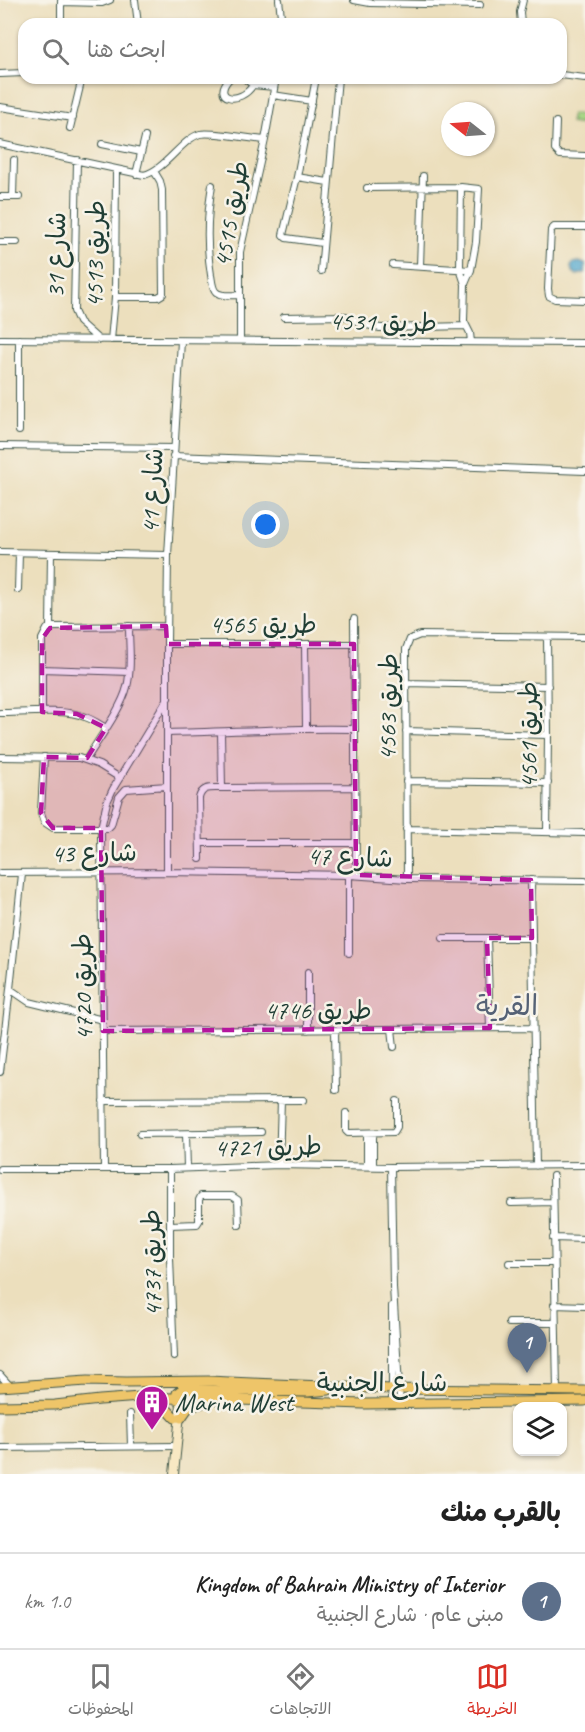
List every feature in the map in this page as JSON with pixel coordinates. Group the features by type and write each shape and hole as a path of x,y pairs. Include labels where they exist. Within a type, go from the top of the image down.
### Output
{"main road":[{"name":"شارع الجنبية","path":"5,1386 80,1381 167,1381 396,1390 585,1391"},
{"path":"180,1396 308,1392 339,1387"},
{"name":"شارع الجنبية","path":"0,1406 55,1405 180,1396 212,1400 396,1404 585,1401"},
{"path":"140,1398 165,1407 178,1418 189,1408 212,1400"}],"street":[{"path":"62,18 61,1 102,3 110,0"},
{"path":"135,0 137,18"},
{"path":"279,0 281,18"},
{"path":"354,0 370,3 480,5"},
{"path":"520,18 523,0"},
{"path":"0,74 18,74"},
{"path":"567,76 585,78"},
{"path":"70,128 81,84"},
{"path":"226,84 223,88 224,94 231,99 245,94 252,85 274,87"},
{"name":"طريق 4515","path":"240,340 241,245 265,140 275,84"},
{"path":"315,84 283,235 286,238 322,243"},
{"path":"321,271 337,84"},
{"path":"273,95 312,101"},
{"path":"0,107 73,118"},
{"path":"556,122 555,150 557,153 585,156"},
{"path":"0,144 144,175 154,171 198,135 265,140"},
{"path":"136,174 145,138"},
{"path":"102,144 141,152"},
{"path":"0,197 16,197 14,160"},
{"name":"شارع 31","path":"77,160 74,311 79,322 99,340"},
{"name":"طريق 4513","path":"111,339 115,297 116,169"},
{"path":"115,297 158,297 163,294 162,190 154,171"},
{"path":"420,266 423,176"},
{"path":"297,177 328,182"},
{"path":"212,185 207,232 213,286 220,295 239,295"},
{"path":"461,187 460,269 465,284 464,321 470,333 471,342"},
{"path":"367,188 478,188 480,191 476,242 471,270 465,284"},
{"path":"585,227 554,227 551,230 548,289 549,296 555,299 585,300"},
{"path":"0,242 17,242"},
{"path":"393,265 471,270"},
{"path":"284,317 346,316 363,324 380,328 466,326"},
{"path":"0,339 181,341"},
{"path":"19,339 19,431"},
{"name":"طريق 4531","path":"181,341 585,343"},
{"name":"شارع 41","path":"167,872 170,644 166,626 173,456 181,341"},
{"path":"0,446 174,448"},
{"path":"173,456 585,471"},
{"path":"0,552 168,555"},
{"path":"18,590 19,553"},
{"path":"50,628 51,553"},
{"path":"349,953 355,843 354,619"},
{"path":"42,712 43,636 47,629 166,626"},
{"path":"86,760 127,688 129,627"},
{"name":"طريق 4563","path":"406,879 406,649 410,639 414,636 547,638"},
{"path":"547,638 585,637"},
{"name":"طريق 4561","path":"547,638 547,832"},
{"name":"طريق 4565","path":"170,644 354,644"},
{"path":"305,644 306,728"},
{"path":"42,669 129,672"},
{"path":"406,683 548,686"},
{"name":"طريق 4720","path":"104,1169 101,828 107,801 168,698"},
{"path":"0,713 77,714 106,728"},
{"path":"168,733 306,728 355,729"},
{"path":"406,731 548,735"},
{"path":"221,732 222,788"},
{"path":"0,757 71,757 86,760 120,777"},
{"path":"44,757 42,813 45,822 53,828 110,826 119,797 126,789 167,786"},
{"path":"406,781 548,783"},
{"path":"200,859 200,798 201,792 207,788 355,787"},
{"path":"406,829 585,833"},
{"path":"200,843 355,843"},
{"name":"شارع 43","path":"0,873 167,872"},
{"name":"شارع 47","path":"167,872 352,875 406,879 585,881"},
{"name":"شارع 43","path":"0,1072 22,874"},
{"path":"531,880 536,1166"},
{"path":"487,938 490,1028"},
{"path":"443,939 532,938"},
{"path":"308,972 308,1030"},
{"path":"10,989 29,1002 103,1020"},
{"name":"طريق 4746","path":"103,1031 533,1028"},
{"path":"392,1029 394,1047"},
{"path":"335,1030 336,1090"},
{"path":"279,1165 281,1100"},
{"path":"103,1101 303,1100"},
{"path":"345,1113 348,1133 396,1131 397,1101"},
{"path":"140,1134 261,1132"},
{"path":"370,1133 370,1166"},
{"path":"186,1134 187,1168"},
{"name":"طريق 4721","path":"0,1169 170,1169 279,1165 391,1167 585,1165"},
{"path":"391,1167 393,1299 391,1318 396,1404"},
{"name":"طريق 4737","path":"170,1169 174,1357"},
{"path":"553,1176 557,1391"},
{"path":"170,1226 197,1224 201,1196 231,1196 237,1200 239,1225"},
{"path":"511,1203 552,1202"},
{"path":"553,1238 585,1239"},
{"path":"509,1263 553,1263"},
{"path":"555,1305 585,1306"},
{"path":"509,1323 555,1323"},
{"path":"0,1375 5,1386"},
{"path":"167,1381 177,1384 180,1396 174,1474"},
{"path":"129,1414 131,1446"},
{"path":"0,1448 176,1446"}],"highlighted area":[{"path":"166,626 167,644 354,644 356,875 531,880 532,938 487,938 490,1028 103,1031 101,828 53,828 41,813 44,757 87,758 106,728 77,714 42,712 42,639 50,628"}],"green space":[{"path":"572,114 585,116 585,125 570,123"}],"water":[{"path":"573,263 585,264 585,273 577,275 571,267"}],"place":[{"name":"Kingdom of Bahrain Ministry of Interior","path":"527,1373"},
{"name":"Marina West","path":"152,1431"}],"district":[{"name":"القرية","path":"507,1005"}]}
